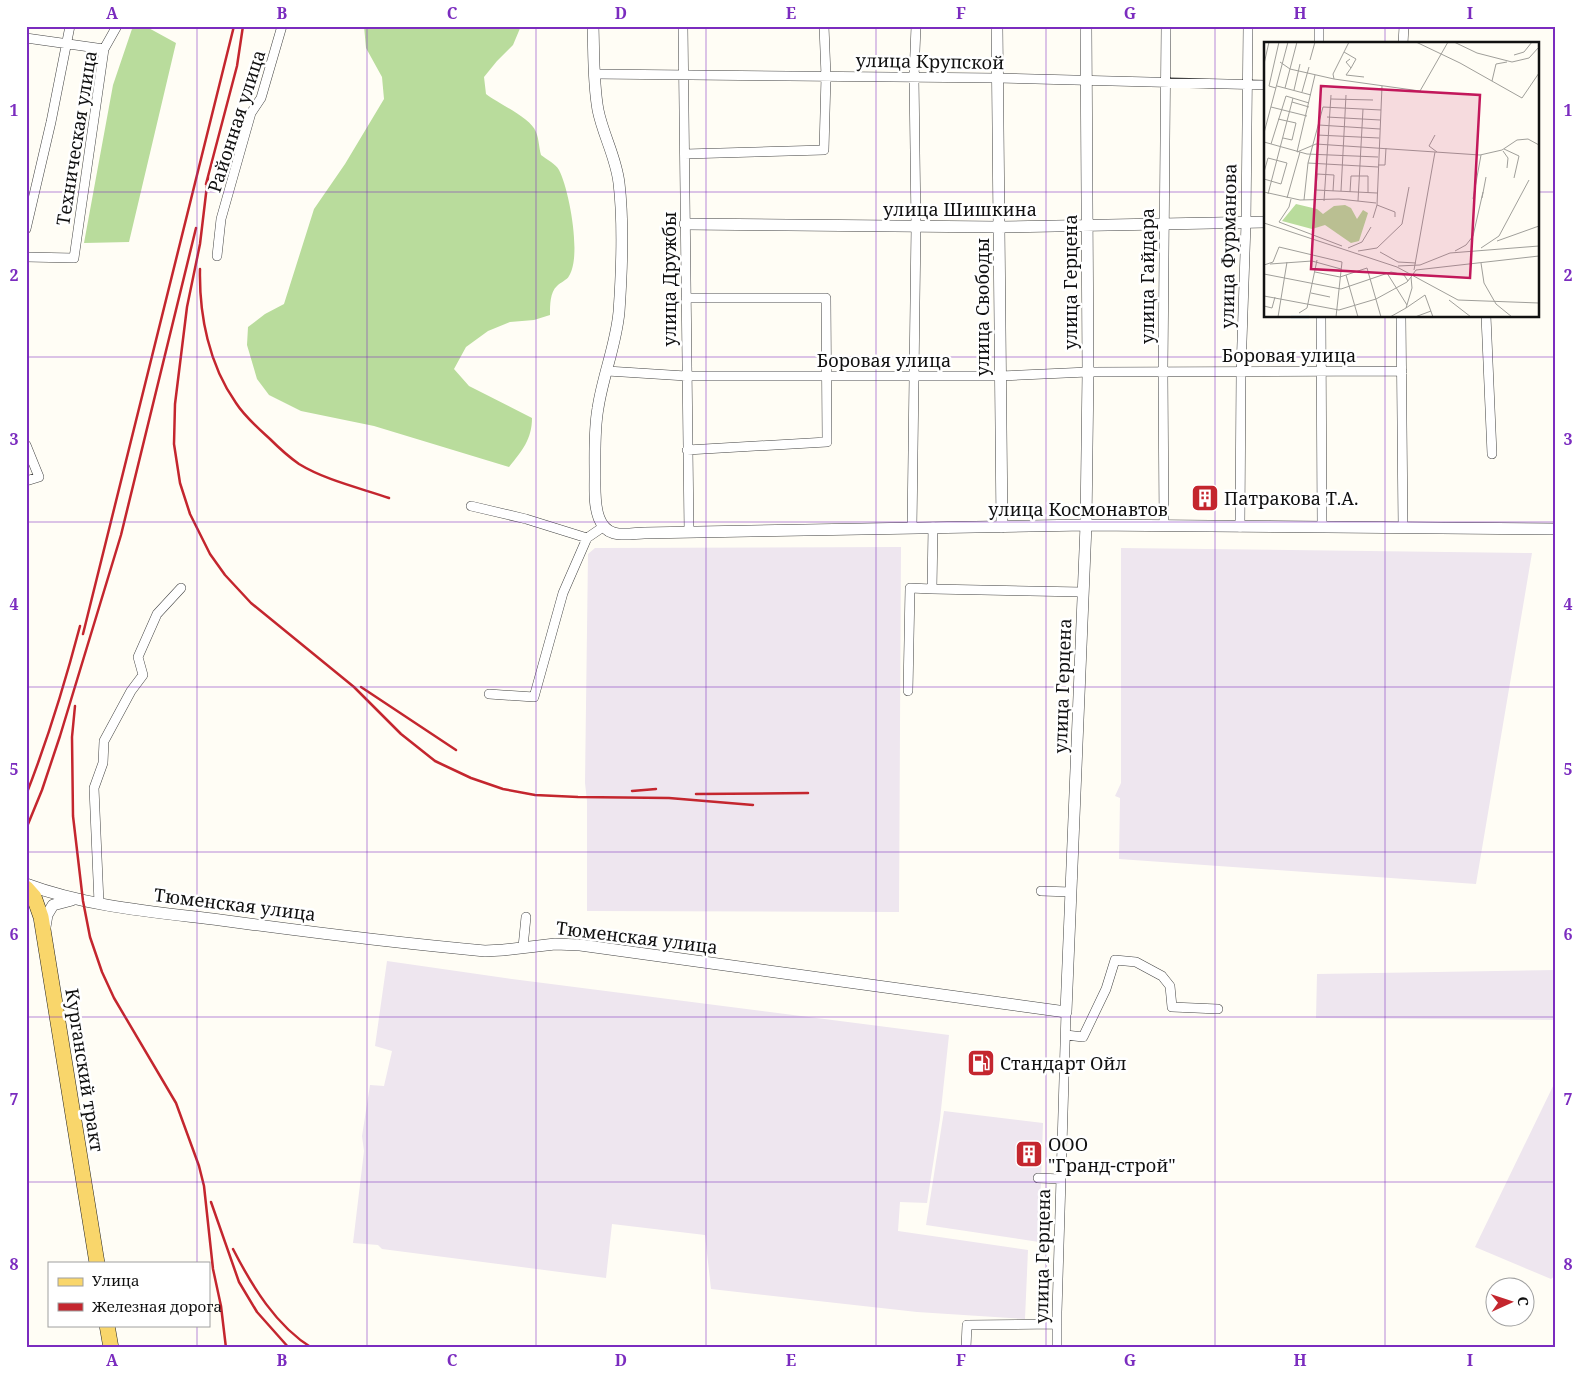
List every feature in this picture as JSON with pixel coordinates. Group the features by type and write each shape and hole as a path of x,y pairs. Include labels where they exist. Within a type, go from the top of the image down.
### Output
{"main road":[{"name":"Курганский тракт","path":"26,886 38,904 45,939 97,1262"},
{"path":"107,1326 111,1348"}],"street":[{"path":"26,229 70,26"},
{"name":"Техническая улица","path":"26,257 74,258 104,49 118,26"},
{"name":"Районная улица","path":"218,256 222,219 251,113 261,98 282,26"},
{"path":"489,694 534,697 563,593 587,538 603,528 595,502 596,428 598,408 616,339 622,243 619,180 598,110 594,74 593,26"},
{"name":"улица Дружбы","path":"683,26 689,532"},
{"path":"685,154 824,150 826,76 824,26"},
{"path":"912,528 915,376 916,226 914,77 916,26"},
{"name":"улица Свободы","path":"998,26 1002,527"},
{"name":"улица Герцена","path":"1058,1348 1057,1324 1066,1012 1086,525 1088,372 1086,26"},
{"name":"улица Гайдара","path":"1164,526 1163,371 1166,26"},
{"name":"улица Фурманова","path":"1240,527 1240,371 1246,223 1248,26"},
{"path":"1319,26 1319,42"},
{"path":"1403,42 1404,26"},
{"path":"26,38 104,49"},
{"name":"улица Крупской","path":"594,74 998,78 1264,84"},
{"name":"улица Шишкина","path":"685,224 999,228 1264,222"},
{"path":"686,298 826,298 827,376 827,442 687,450"},
{"path":"1321,318 1322,527"},
{"path":"1401,318 1403,528"},
{"path":"1486,318 1492,454"},
{"name":"Боровая улица","path":"607,372 686,376 1000,376 1163,371 1402,371"},
{"path":"26,445 39,478 26,481"},
{"path":"471,506 526,519 587,538"},
{"name":"улица Космонавтов","path":"603,528 614,534 1086,525 1556,529"},
{"path":"932,589 933,528"},
{"path":"99,904 94,788 103,763 104,741 131,691 143,675 138,657 157,614 182,588"},
{"path":"908,691 910,588 1083,592"},
{"name":"Тюменская улица","path":"26,886 99,904 280,928 485,951 554,944 588,946 1066,1012"},
{"path":"1040,890 1071,892"},
{"path":"45,939 47,915 53,905 59,902 78,900"},
{"path":"523,947 526,917"},
{"path":"1066,1035 1083,1036 1106,989 1115,960 1136,962 1162,976 1170,986 1172,1007 1218,1009"},
{"path":"1038,1178 1061,1179"},
{"path":"966,1348 967,1325 1057,1324"}],"shaded area":[{"path":"901,547 899,912 587,911 587,801 585,783 588,554 595,548"},
{"path":"1121,548 1532,553 1476,884 1119,859 1120,798 1115,796 1121,783"},
{"path":"387,961 949,1035 940,1119 927,1203 900,1202 898,1231 1028,1250 1025,1319 917,1312 711,1289 705,1235 612,1224 606,1278 382,1249 378,1245 353,1243 364,1151 362,1136 370,1085 384,1086 392,1051 375,1046"},
{"path":"1556,970 1556,1020 1316,1018 1317,974"},
{"path":"1556,1080 1556,1275 1551,1279 1475,1247"},
{"path":"944,1111 1043,1123 1039,1242 926,1225"}],"green space":[{"path":"133,26 145,26 176,43 129,242 84,243 113,85"},
{"path":"364,26 521,26 513,45 484,77 486,94 521,116 533,127 537,135 541,155 558,168 567,192 573,223 574,254 573,266 569,276 553,292 550,315 534,320 510,322 488,331 466,347 454,369 469,386 532,418 528,439 509,467 374,426 301,411 269,395 257,379 247,345 248,327 265,314 284,304 314,209 345,164 384,99 382,77 366,48"}],"railway":[{"path":"83,634 234,26"},
{"path":"206,184 237,66 243,26"},
{"path":"208,177 200,244 187,307 175,404 174,444 180,483 190,514 210,554 225,575 251,603 354,687 401,734 435,761 471,778 503,789 535,795 669,798 753,805"},
{"path":"26,829 42,790 60,736 121,535 196,228"},
{"path":"200,269 201,304 212,356 227,388 243,413 280,449 309,470 389,498"},
{"path":"26,795 56,711 80,626"},
{"path":"361,687 456,750"},
{"path":"75,706 72,737 73,816 83,901 90,937 102,972 114,998 176,1103 199,1166 204,1186 213,1269 221,1306 226,1348"},
{"path":"632,791 656,789"},
{"path":"696,794 808,793"},
{"path":"211,1202 239,1282 257,1312 289,1348"},
{"path":"233,1249 248,1277 276,1317 299,1339 312,1348"}],"place":[{"name":"Патракова Т.А.","path":"1205,498"},
{"name":"Стандарт Ойл","path":"981,1063"},
{"name":"ООО \"Гранд-строй\"","path":"1029,1154"}]}
